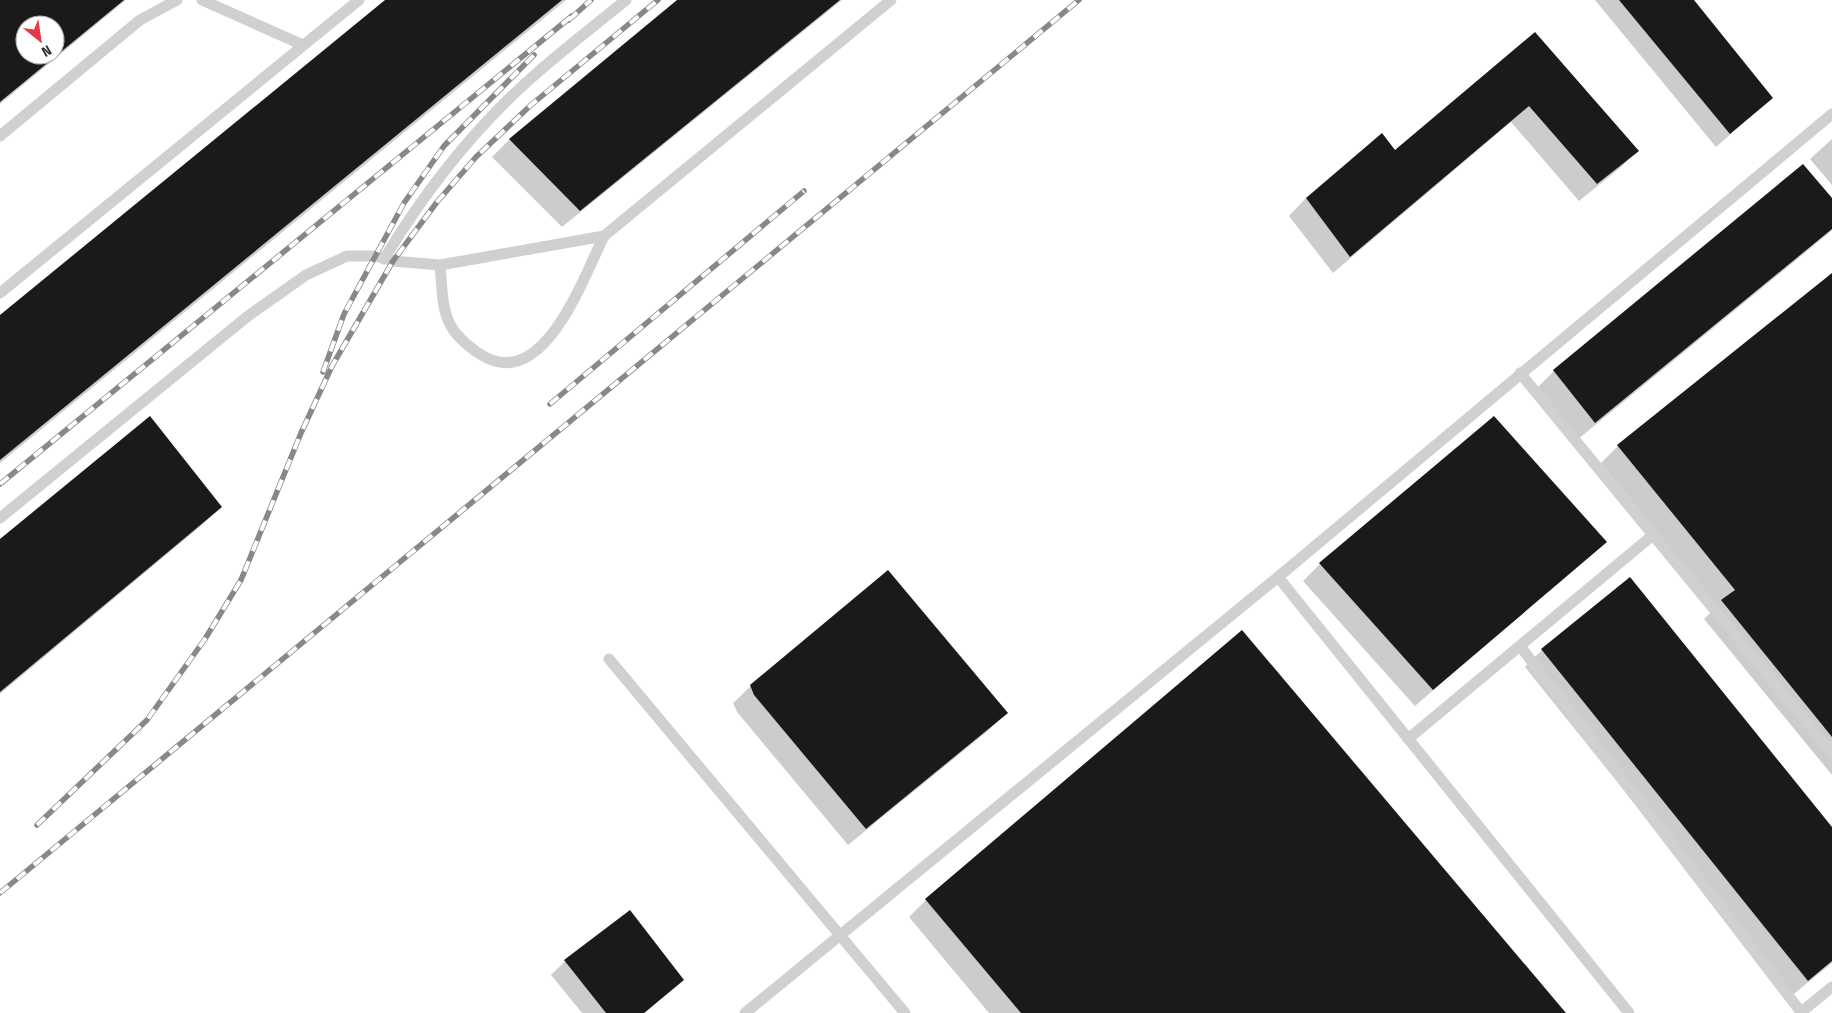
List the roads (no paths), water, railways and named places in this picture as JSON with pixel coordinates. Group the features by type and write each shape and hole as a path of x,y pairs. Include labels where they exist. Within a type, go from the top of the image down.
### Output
{"lane":[{"path":"0,136 140,20 177,0"},
{"path":"0,293 359,0"},
{"path":"384,259 434,182 480,130 529,80 626,0"},
{"path":"440,265 444,309 450,326 459,340 486,358 502,363 521,361 536,352 548,339 566,313 604,236 891,0"},
{"path":"208,1 303,45"},
{"path":"745,1013 839,934 1278,577 1832,114"},
{"path":"0,518 248,316 306,276 347,256 376,256 384,259 440,265 604,236"},
{"path":"1520,373 1832,752"},
{"path":"1408,739 1653,535"},
{"path":"1278,577 1629,1013"},
{"path":"1520,646 1800,1013 1832,987"},
{"path":"610,659 905,1013"}],"railway":[{"path":"569,20 591,0"},
{"path":"37,825 147,720 205,639 241,580 301,433 332,366 393,261 437,202 476,157 531,105 658,0"},
{"path":"0,893 1079,0"},
{"path":"0,484 572,16"},
{"path":"323,372 344,314 404,203 444,146 534,55"},
{"path":"550,404 804,191"}]}
